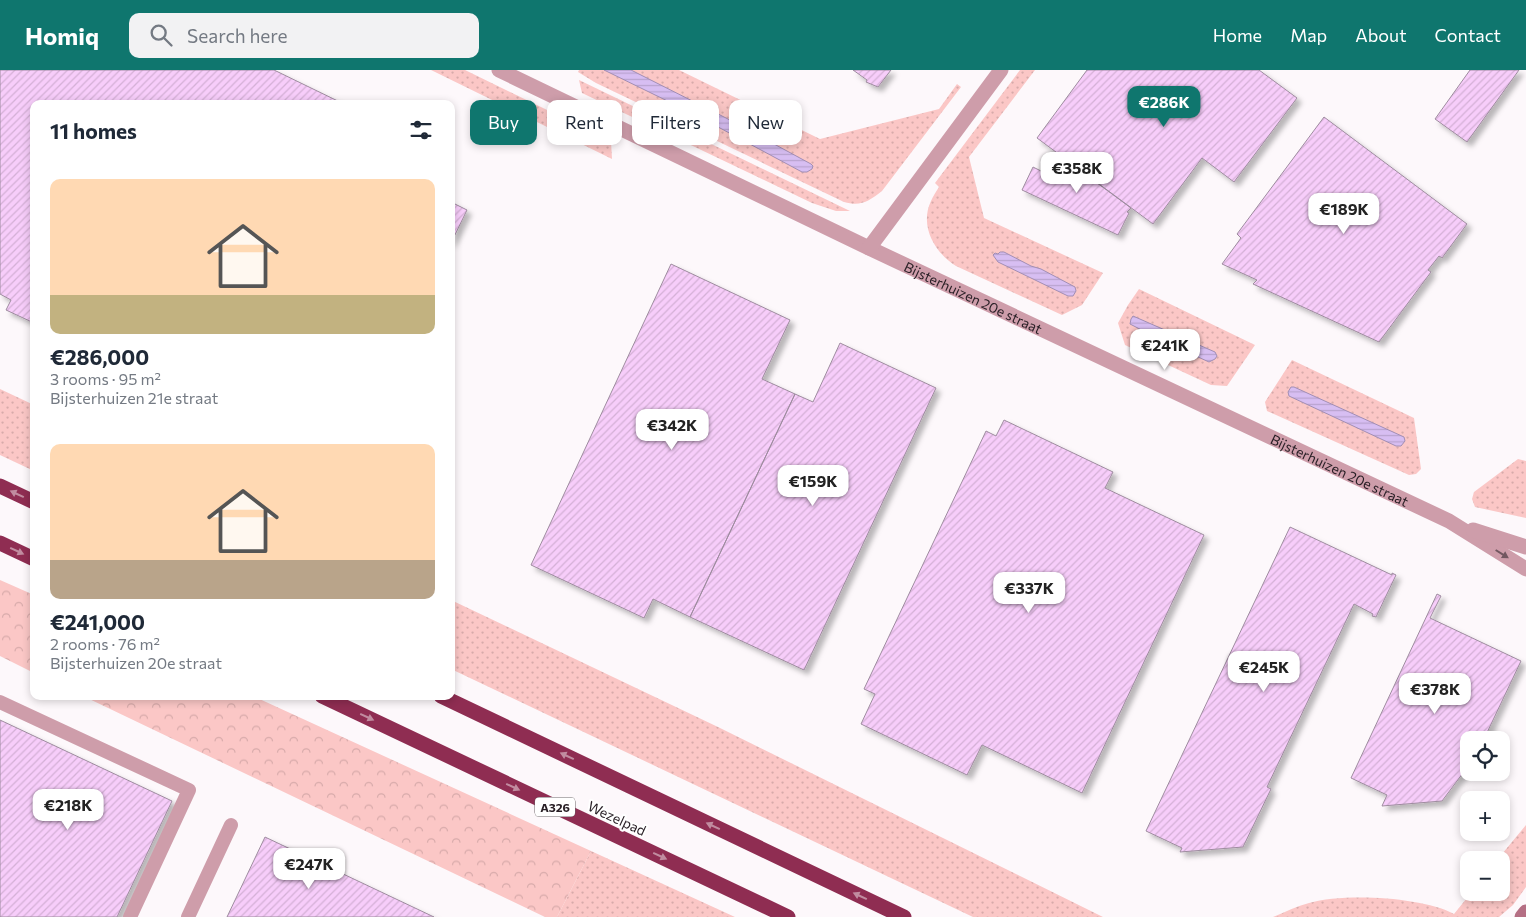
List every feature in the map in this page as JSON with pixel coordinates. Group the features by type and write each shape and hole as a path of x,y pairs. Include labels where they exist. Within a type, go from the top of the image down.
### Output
{"highway":[{"path":"0,486 30,500"},
{"path":"0,543 30,557"},
{"name":"Wezelpad","path":"330,700 788,917"},
{"path":"449,700 904,917"}],"main road":[{"path":"1522,917 1526,912"}],"street":[{"name":"Bijsterhuizen 20e straat","path":"499,70 869,248 1449,521 1526,547"},
{"path":"869,248 1001,70"},
{"name":"Bijsterhuizen 20e straat","path":"1449,521 1526,569"}],"lane":[{"path":"0,702 189,790 130,917"},
{"path":"188,917 231,825"}],"green space":[{"path":"431,70 465,70 527,100 492,100"},
{"path":"579,70 679,70 740,100 729,100 729,145 802,145 802,130 820,139 939,109 957,84 961,87 882,191 869,200 855,204 844,202 719,142 719,100 632,100 578,72"},
{"path":"1020,70 1035,70 969,157 984,218 1103,273 1082,305 1062,315 956,266 942,254 931,238 928,229 928,210 939,187 935,183"},
{"path":"579,80 620,100 597,100 582,93"},
{"path":"622,101 632,106 632,117 622,112"},
{"path":"537,105 547,110 547,127 537,122"},
{"path":"584,145 611,145 612,159"},
{"path":"691,145 713,145 850,211 836,211 812,203"},
{"path":"1139,289 1255,345 1227,386 1211,385 1125,345 1118,323"},
{"path":"1292,360 1414,418 1421,469 1416,474 1409,475 1267,411 1265,402"},
{"path":"0,389 30,403 30,469 0,455"},
{"path":"1518,459 1526,461 1526,518 1475,507 1472,499 1474,492"},
{"path":"0,580 30,593 30,671 0,656"},
{"path":"455,602 718,727 1103,917 973,917 455,671"},
{"path":"91,700 262,700 591,851 557,917 545,917"},
{"path":"1526,825 1526,887 1513,905 1499,917 1273,917 1309,903 1342,898 1404,900 1440,908 1454,914 1465,901 1510,901 1510,851 1504,851"},
{"path":"591,851 735,917 557,917"}],"shaded area":[{"path":"604,70 631,70 690,100 665,100"},
{"path":"719,114 729,120 729,133 719,127"},
{"path":"752,145 776,145 813,166 807,172 802,172"},
{"path":"1004,252 1041,269 1075,287 1076,291 1073,296 1068,296 998,262 993,255"},
{"path":"1133,316 1215,352 1217,356 1209,362 1161,340 1130,324"},
{"path":"1291,387 1404,437 1405,441 1401,446 1396,446 1289,396 1288,392"}],"building":[{"path":"0,70 274,70 336,100 30,100 30,321 6,310 11,300 0,294"},
{"path":"853,70 891,70 878,87 866,82 867,80"},
{"path":"1087,70 1259,70 1297,98 1234,182 1202,158 1153,224 1037,138"},
{"path":"1470,70 1519,70 1467,142 1435,119"},
{"path":"1324,117 1467,224 1442,258 1439,256 1428,270 1431,272 1379,342 1253,284 1257,280 1222,264 1241,238 1237,234"},
{"path":"1055,152 1131,208 1127,212 1129,213 1118,235 1022,190 1033,167 1041,171"},
{"path":"455,204 467,210 455,235"},
{"path":"671,264 790,320 762,379 795,394 690,617 653,599 644,618 531,565"},
{"path":"840,343 936,388 804,670 690,617 795,394 813,402"},
{"path":"1004,420 1113,472 1105,488 1204,535 1082,793 982,745 967,775 861,724 875,694 864,689 986,431 996,436"},
{"path":"1290,527 1392,575 1392,573 1396,575 1376,617 1354,604 1267,787 1271,789 1243,847 1180,852 1182,848 1146,831"},
{"path":"1437,594 1441,596 1430,618 1521,661 1488,731 1460,731 1460,777 1442,801 1382,806 1387,795 1351,778"},
{"path":"0,720 172,801 117,917 0,917"},
{"path":"265,837 434,917 227,917"}]}
